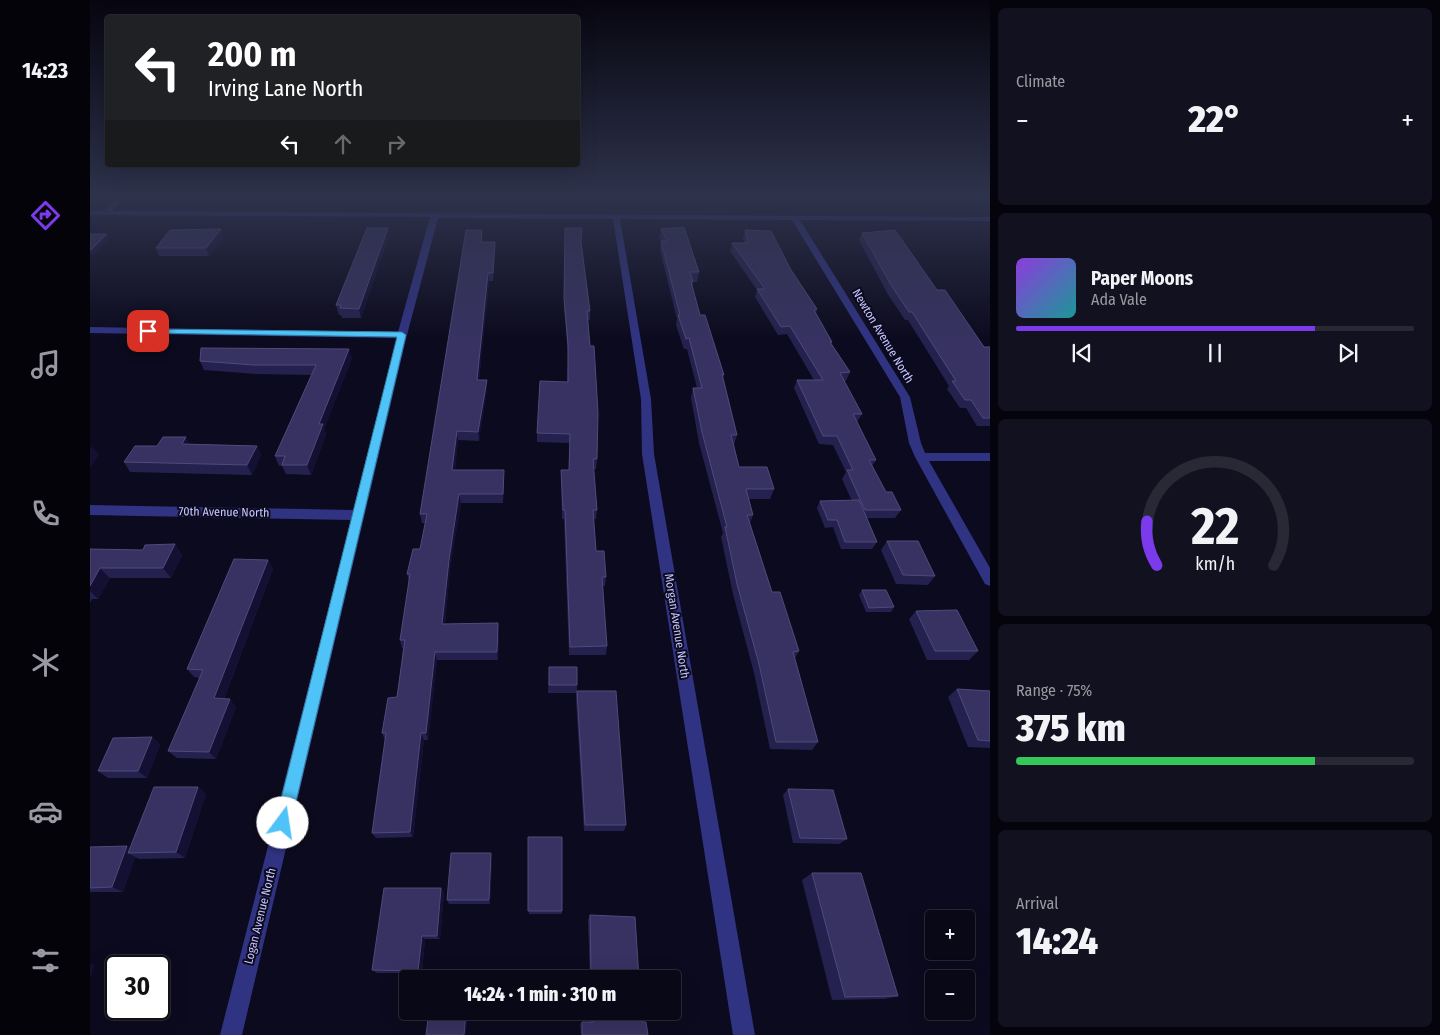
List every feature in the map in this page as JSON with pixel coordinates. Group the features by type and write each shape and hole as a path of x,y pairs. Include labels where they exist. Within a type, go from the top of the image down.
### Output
{"street":[{"name":"Logan Avenue North","path":"231,1035 402,335 427,243"},
{"name":"Morgan Avenue North","path":"620,243 646,399 648,454 744,1035"},
{"name":"Newton Avenue North","path":"811,243 905,397 920,457 990,580"},
{"path":"90,330 402,335"},
{"path":"920,457 990,457"},
{"name":"70th Avenue North","path":"90,510 358,514"}],"building":[{"path":"90,243 98,243 90,251"},
{"path":"160,243 210,243 206,248 156,248"},
{"path":"361,243 383,243 359,309 340,308 341,305 336,305"},
{"path":"464,243 495,243 493,273 488,273 477,380 487,380 478,432 457,431 452,470 504,470 503,494 459,494 442,624 498,623 497,652 435,652 426,733 421,733 410,832 372,833 386,733 382,733 388,698 397,697 405,640 400,640 410,574 407,574 413,549 420,549 427,514 420,514"},
{"path":"565,243 581,243 590,311 587,311 590,346 594,346 598,413 597,459 593,459 597,510 593,510 596,551 604,551 606,577 602,577 607,646 570,647 565,510 563,510 561,470 569,470 570,434 537,433 540,381 568,382 568,345 564,298"},
{"path":"662,243 689,243 699,272 690,272 693,282 691,282 700,315 705,315 724,375 722,374 737,435 731,435 739,467 767,467 774,489 746,489 753,515 747,515 772,592 780,592 799,651 793,652 818,742 776,742 759,664 737,584 725,527 727,527 702,432 693,388 702,388 689,338 686,339 678,315 680,315"},
{"path":"732,243 777,243 791,270 817,309 814,310 832,342 830,342 850,372 840,373 862,414 853,414 876,460 869,460 886,492 892,492 901,510 865,510 847,470 853,470 837,436 823,436 797,380 823,380 790,326 781,327 757,289 765,289"},
{"path":"868,243 904,243 937,290 945,290 984,347 990,347 990,418 983,418 971,400 965,400 952,381 956,381 912,312 909,312 891,285"},
{"path":"201,348 349,349 319,424 323,424 307,465 282,465 285,456 275,456 316,365 254,365 200,361"},
{"path":"163,437 186,437 182,444 257,446 247,465 124,462 135,446 157,446"},
{"path":"859,500 877,542 845,542 837,520 828,520 820,501"},
{"path":"887,541 918,541 935,576 903,575"},
{"path":"175,544 163,568 100,568 90,586 90,549 143,550 145,545"},
{"path":"234,559 268,560 214,698 230,699 209,752 168,751 203,670 187,669"},
{"path":"862,590 886,590 894,607 869,608"},
{"path":"957,610 978,651 935,651 916,611"},
{"path":"549,667 577,667 577,685 549,685"},
{"path":"957,689 990,691 990,741 978,740"},
{"path":"577,691 616,691 626,825 585,825"},
{"path":"152,737 138,771 98,771 113,738"},
{"path":"154,787 198,787 176,852 128,853"},
{"path":"788,789 833,790 847,839 800,838"},
{"path":"528,837 562,837 562,911 528,911"},
{"path":"127,846 112,887 90,888 90,847"},
{"path":"451,853 491,853 489,900 447,900"},
{"path":"812,873 861,873 898,996 845,997"},
{"path":"384,888 441,888 437,936 422,936 418,970 372,970"},
{"path":"590,915 635,917 638,970 591,970"},
{"path":"428,1020 465,1020 464,1035 426,1035"},
{"path":"593,1020 642,1020 642,1022 646,1022 648,1035 582,1035 582,1022 593,1022"}],"route":[{"path":"148,331 402,335 283,823"}]}
